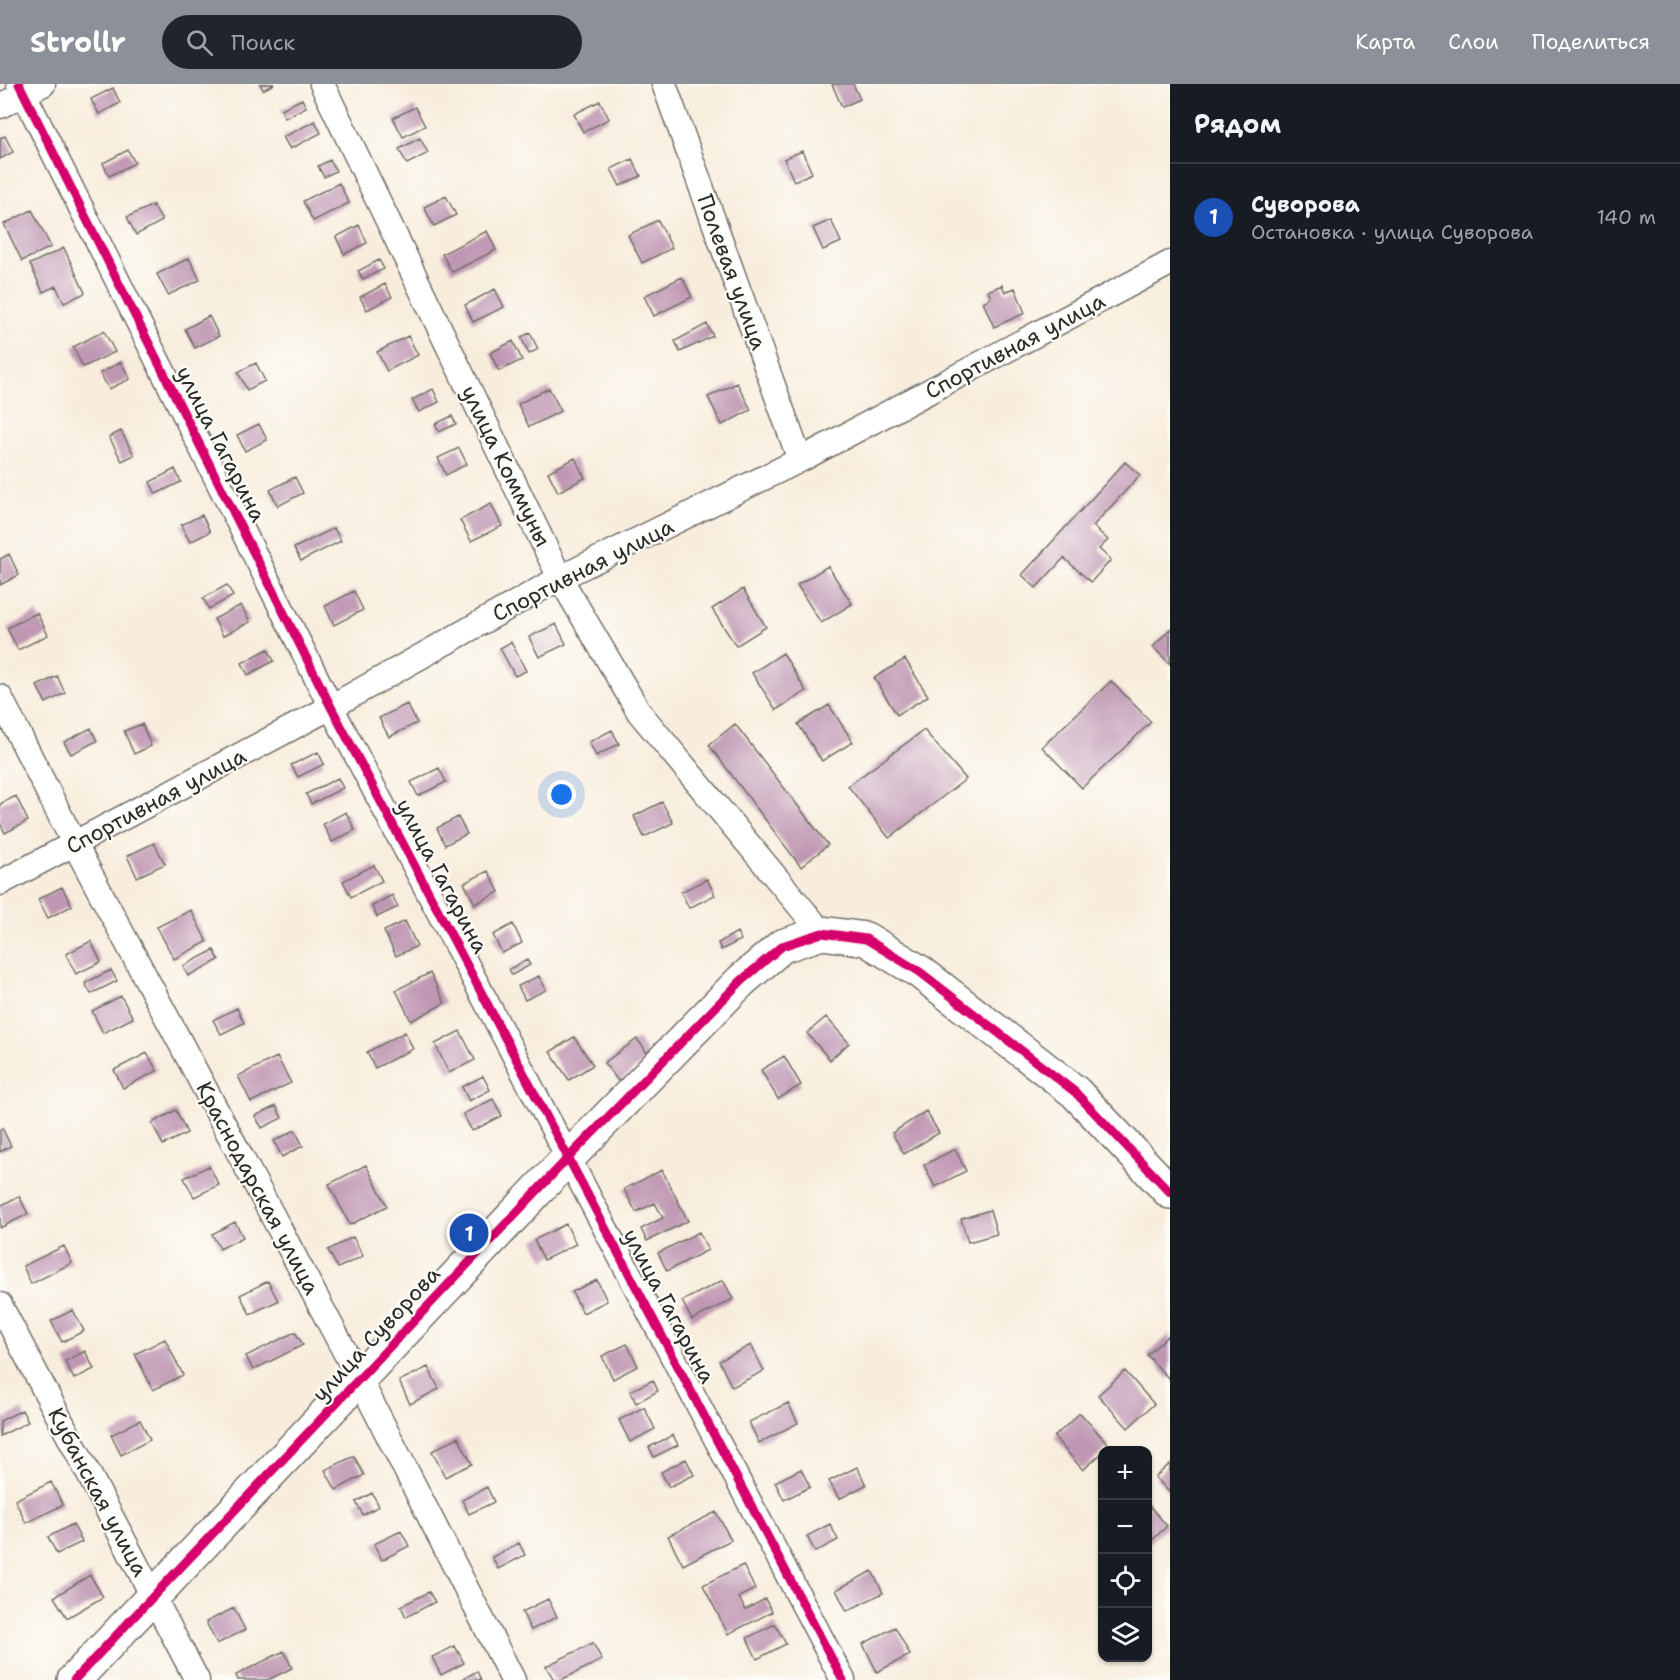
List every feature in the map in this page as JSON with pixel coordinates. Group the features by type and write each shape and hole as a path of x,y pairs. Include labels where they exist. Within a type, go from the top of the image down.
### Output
{"street":[{"name":"улица Коммуны","path":"322,84 560,578 639,712 822,933"},
{"name":"Полевая улица","path":"664,84 800,460"},
{"path":"0,106 29,88"},
{"name":"улица Гагарина","path":"29,88 331,707 843,1680"},
{"name":"Спортивная улица","path":"0,883 331,707 560,578 800,460 1170,263"},
{"name":"Краснодарская улица","path":"0,697 75,845 360,1380 513,1680"},
{"path":"822,933 866,939 920,972 1075,1092 1170,1192"},
{"name":"улица Суворова","path":"74,1680 569,1157 741,981 782,946 822,933"},
{"name":"Кубанская улица","path":"0,1305 196,1680"}],"building":[{"path":"260,84 274,84 263,90"},
{"path":"832,84 853,84 860,99 842,107"},
{"path":"113,88 120,103 99,114 91,99"},
{"path":"302,99 306,107 285,118 281,109"},
{"path":"600,101 609,119 583,132 574,114"},
{"path":"415,107 425,126 403,137 393,118"},
{"path":"315,121 321,133 290,149 283,137"},
{"path":"5,136 13,152 0,159 0,138"},
{"path":"420,138 428,153 407,164 399,149"},
{"path":"128,150 135,163 109,176 103,163"},
{"path":"802,151 812,173 794,181 784,159"},
{"path":"632,159 641,176 620,186 611,169"},
{"path":"330,160 336,171 324,177 318,166"},
{"path":"339,183 349,203 313,221 303,201"},
{"path":"446,196 456,215 434,226 424,207"},
{"path":"153,205 162,221 136,235 127,217"},
{"path":"32,210 51,247 22,261 4,224"},
{"path":"658,220 672,248 642,263 628,235"},
{"path":"831,220 841,242 823,250 813,228"},
{"path":"359,225 367,243 344,254 336,237"},
{"path":"487,231 496,250 452,272 442,254"},
{"path":"64,248 85,293 64,303 56,286 43,292 30,264"},
{"path":"189,258 200,280 168,295 157,274"},
{"path":"379,260 384,269 363,279 358,271"},
{"path":"682,277 692,297 654,316 644,296"},
{"path":"385,284 392,297 367,310 360,297"},
{"path":"1002,285 1005,292 1015,288 1025,313 994,327 983,302 991,298 988,291"},
{"path":"495,289 504,307 473,322 465,305"},
{"path":"209,316 219,336 195,348 185,329"},
{"path":"707,324 713,336 680,352 675,341"},
{"path":"104,331 115,352 83,367 73,347"},
{"path":"530,333 538,349 529,354 521,337"},
{"path":"408,336 418,355 387,371 377,352"},
{"path":"513,341 522,360 499,371 490,353"},
{"path":"121,362 130,379 109,389 100,373"},
{"path":"256,363 265,381 247,390 238,372"},
{"path":"737,383 751,410 722,425 708,397"},
{"path":"549,388 561,411 529,427 518,404"},
{"path":"433,389 439,402 419,412 412,400"},
{"path":"452,416 456,424 439,432 435,424"},
{"path":"259,424 267,440 245,451 237,435"},
{"path":"121,431 134,455 122,461 109,437"},
{"path":"459,448 467,464 446,475 438,458"},
{"path":"575,458 585,478 558,492 548,472"},
{"path":"1125,462 1140,475 1093,526 1108,540 1099,549 1111,560 1091,582 1064,558 1036,588 1022,575"},
{"path":"175,469 181,482 156,494 150,482"},
{"path":"295,477 303,493 278,506 270,490"},
{"path":"491,504 502,526 471,541 460,520"},
{"path":"202,515 210,532 190,542 181,525"},
{"path":"334,528 341,541 301,561 294,548"},
{"path":"9,554 19,575 0,585 0,559"},
{"path":"828,566 852,604 821,623 797,585"},
{"path":"227,585 233,596 209,609 203,598"},
{"path":"743,589 766,627 736,646 712,609"},
{"path":"354,591 363,610 334,625 325,606"},
{"path":"241,605 250,622 223,636 214,619"},
{"path":"37,613 48,635 18,650 7,628"},
{"path":"556,624 566,644 539,657 529,637"},
{"path":"1170,629 1170,664 1153,647"},
{"path":"511,642 526,671 515,676 500,648"},
{"path":"268,649 274,661 248,675 242,663"},
{"path":"783,653 806,691 776,710 752,673"},
{"path":"905,659 928,696 897,715 874,678"},
{"path":"57,676 65,693 46,703 37,686"},
{"path":"1111,681 1151,722 1082,788 1042,747"},
{"path":"407,704 417,723 389,737 379,718"},
{"path":"829,705 853,742 822,761 798,724"},
{"path":"142,724 151,746 134,754 124,731"},
{"path":"735,724 828,845 801,867 709,745"},
{"path":"91,728 97,741 71,754 64,742"},
{"path":"612,730 619,744 596,756 589,742"},
{"path":"924,730 966,779 889,838 848,786"},
{"path":"318,752 324,764 298,777 291,765"},
{"path":"439,768 446,782 418,796 411,782"},
{"path":"338,778 343,788 311,804 306,794"},
{"path":"16,796 28,821 5,833 0,823 0,804"},
{"path":"662,802 673,823 644,837 634,816"},
{"path":"346,812 355,830 332,842 323,824"},
{"path":"458,817 467,834 445,845 437,828"},
{"path":"154,843 165,864 137,877 127,856"},
{"path":"374,865 382,881 351,897 343,881"},
{"path":"488,871 499,892 475,904 464,883"},
{"path":"707,879 715,895 689,908 681,892"},
{"path":"62,887 72,906 48,918 38,899"},
{"path":"392,895 398,907 377,917 372,906"},
{"path":"191,910 207,942 174,959 157,927"},
{"path":"405,921 417,946 396,956 384,931"},
{"path":"513,924 522,943 502,953 493,935"},
{"path":"737,932 741,940 721,950 718,943"},
{"path":"91,941 101,962 76,974 66,954"},
{"path":"214,950 219,960 188,976 183,966"},
{"path":"527,960 530,965 512,975 509,969"},
{"path":"111,970 117,981 91,994 85,983"},
{"path":"430,973 445,1003 411,1021 396,990"},
{"path":"539,976 546,990 525,1000 518,986"},
{"path":"121,996 133,1018 103,1033 92,1011"},
{"path":"237,1008 244,1023 221,1034 213,1020"},
{"path":"826,1017 849,1043 830,1060 807,1033"},
{"path":"460,1031 475,1060 449,1073 435,1044"},
{"path":"405,1032 413,1049 375,1068 367,1052"},
{"path":"574,1037 593,1065 569,1080 550,1052"},
{"path":"637,1039 648,1058 619,1082 604,1063"},
{"path":"147,1053 157,1071 123,1088 114,1070"},
{"path":"784,1056 801,1085 778,1099 761,1070"},
{"path":"277,1057 291,1083 251,1102 238,1076"},
{"path":"483,1076 490,1090 469,1101 462,1087"},
{"path":"493,1099 502,1116 472,1131 463,1114"},
{"path":"276,1106 282,1118 262,1128 255,1116"},
{"path":"176,1110 187,1133 163,1145 152,1123"},
{"path":"926,1111 939,1133 904,1154 892,1133"},
{"path":"2,1128 11,1146 0,1152 0,1130"},
{"path":"295,1130 303,1146 282,1157 274,1141"},
{"path":"955,1149 966,1171 935,1187 924,1165"},
{"path":"366,1165 387,1206 350,1225 329,1184"},
{"path":"209,1166 219,1185 194,1197 184,1178"},
{"path":"662,1170 688,1221 647,1241 641,1229 663,1218 655,1203 636,1212 624,1189"},
{"path":"19,1196 28,1214 0,1228 0,1206"},
{"path":"990,1210 997,1234 968,1242 961,1219"},
{"path":"235,1222 243,1237 220,1249 212,1234"},
{"path":"566,1224 576,1244 544,1260 534,1240"},
{"path":"699,1232 708,1250 667,1271 658,1253"},
{"path":"353,1237 363,1256 338,1268 328,1250"},
{"path":"64,1246 72,1263 31,1284 23,1266"},
{"path":"597,1280 607,1301 583,1313 572,1292"},
{"path":"723,1280 733,1299 692,1320 682,1301"},
{"path":"268,1281 278,1301 250,1314 240,1295"},
{"path":"73,1310 84,1331 62,1342 51,1321"},
{"path":"295,1332 303,1345 253,1370 246,1356"},
{"path":"1170,1334 1170,1380 1147,1355"},
{"path":"165,1339 183,1375 153,1390 135,1354"},
{"path":"627,1344 638,1366 613,1379 602,1356"},
{"path":"751,1345 764,1371 732,1387 719,1361"},
{"path":"85,1351 94,1369 74,1379 65,1361"},
{"path":"428,1367 439,1389 410,1404 399,1381"},
{"path":"1125,1371 1154,1404 1128,1428 1098,1395"},
{"path":"653,1380 658,1391 636,1403 630,1391"},
{"path":"788,1403 798,1423 759,1443 749,1422"},
{"path":"644,1407 655,1429 630,1442 619,1420"},
{"path":"22,1410 28,1422 0,1436 0,1421"},
{"path":"1080,1413 1110,1446 1098,1446 1098,1457 1083,1470 1054,1437"},
{"path":"140,1420 150,1440 121,1455 111,1435"},
{"path":"673,1435 678,1445 654,1457 649,1447"},
{"path":"458,1437 472,1464 445,1477 432,1451"},
{"path":"354,1456 364,1475 336,1490 325,1470"},
{"path":"686,1459 694,1475 669,1487 661,1472"},
{"path":"1170,1464 1170,1493 1155,1477"},
{"path":"857,1467 866,1485 839,1499 829,1481"},
{"path":"801,1469 810,1487 784,1500 775,1482"},
{"path":"51,1482 63,1505 26,1523 15,1500"},
{"path":"487,1487 494,1502 469,1514 462,1500"},
{"path":"372,1493 379,1506 363,1515 356,1502"},
{"path":"1152,1509 1167,1526 1152,1540"},
{"path":"716,1512 731,1540 683,1565 668,1536"},
{"path":"73,1524 82,1542 57,1554 48,1537"},
{"path":"830,1524 838,1540 815,1552 807,1536"},
{"path":"401,1531 409,1546 382,1560 374,1544"},
{"path":"519,1543 525,1555 498,1569 492,1557"},
{"path":"743,1565 755,1589 739,1597 745,1610 765,1599 772,1612 728,1634 703,1585"},
{"path":"872,1571 883,1593 847,1611 836,1590"},
{"path":"90,1575 103,1597 67,1618 54,1597"},
{"path":"429,1592 435,1602 406,1617 401,1606"},
{"path":"548,1599 557,1617 531,1630 522,1612"},
{"path":"234,1608 245,1630 217,1644 206,1622"},
{"path":"775,1624 786,1644 757,1659 747,1638"},
{"path":"895,1627 910,1655 877,1672 863,1644"},
{"path":"593,1643 602,1660 561,1680 554,1680 546,1666"},
{"path":"455,1646 464,1663 441,1675 432,1657"},
{"path":"284,1651 292,1668 268,1680 238,1680 236,1675"},
{"path":"477,1671 481,1680 461,1680"}],"cycle path":[{"path":"19,84 331,707 843,1680"},
{"path":"74,1680 569,1157 741,981 782,946 822,933 866,939 920,972 1075,1092 1170,1192"}],"place":[{"name":"Суворова","path":"469,1233"}]}
